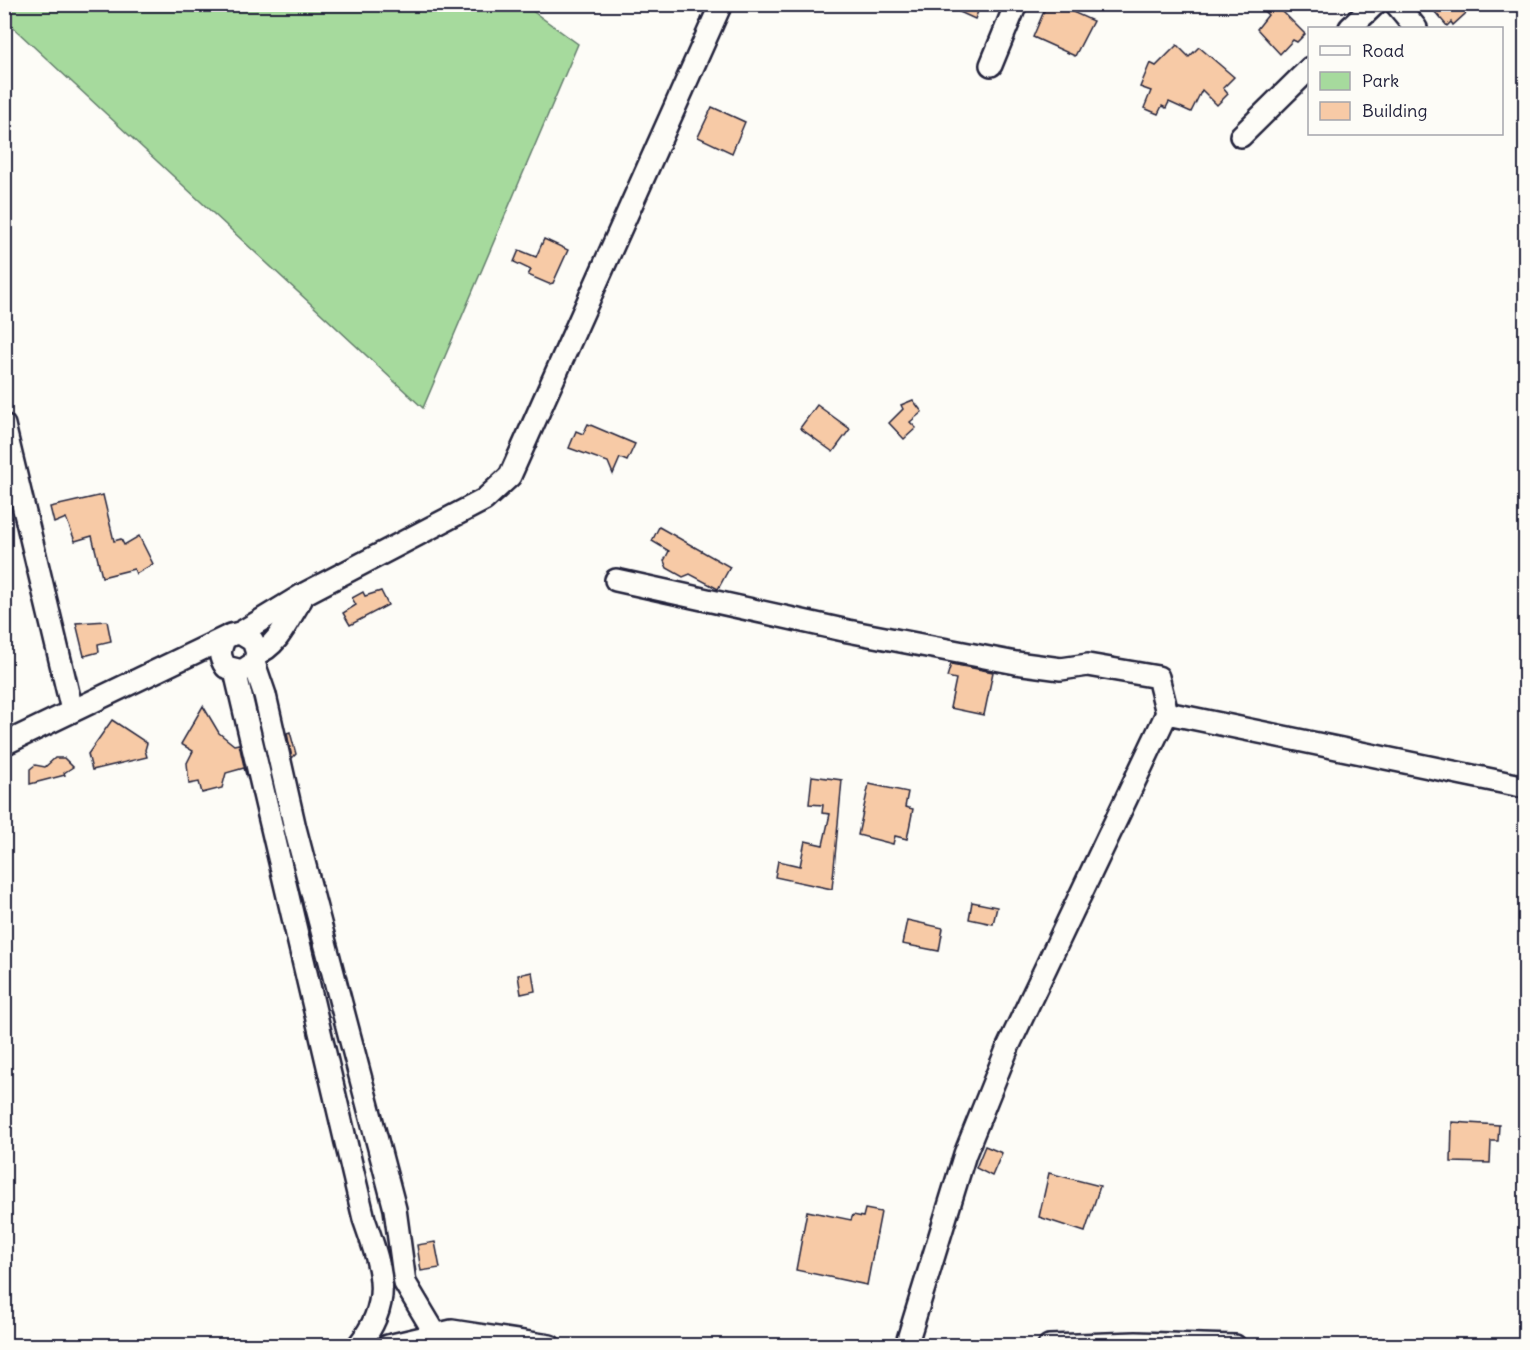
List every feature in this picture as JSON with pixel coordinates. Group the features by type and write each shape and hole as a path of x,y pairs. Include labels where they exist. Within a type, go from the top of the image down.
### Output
{"street":[{"path":"6,737 193,655 264,651 275,639 304,594 484,500 510,476 722,4"},
{"path":"991,65 1016,4"},
{"path":"1351,27 1375,4"},
{"path":"1396,4 1415,27"},
{"path":"1241,136 1308,70"},
{"path":"4,425 72,710"},
{"path":"616,580 848,631 1016,663 1061,669 1088,665 1158,677 1167,712 1008,1047 964,1154 906,1346"},
{"path":"238,653 269,712 295,828 395,1209 405,1283 436,1335"},
{"path":"238,653 246,715 357,1187 381,1268 382,1299 371,1331 358,1346"},
{"path":"246,715 269,712"},
{"path":"1167,712 1526,787"},
{"path":"357,1187 388,1181"},
{"path":"372,1243 398,1237"},
{"path":"388,1346 452,1331 550,1346"},
{"path":"1049,1346 1136,1343 1235,1346"}],"green space":[{"path":"4,5 524,5 578,44 423,408 5,20"}],"building":[{"path":"942,4 981,4 975,19"},
{"path":"1047,4 1055,4 1093,21 1075,56 1033,37"},
{"path":"1257,4 1275,4 1305,34 1297,42 1293,40 1280,54 1257,29 1268,15"},
{"path":"1428,4 1476,4 1453,25 1451,22 1447,26"},
{"path":"1177,45 1189,57 1199,47 1234,77 1223,88 1228,94 1217,105 1202,90 1191,112 1169,102 1166,108 1162,106 1158,114 1144,108 1151,91 1140,87 1150,63 1156,66"},
{"path":"712,107 745,122 732,153 698,137"},
{"path":"544,239 568,250 553,283 549,284 528,275 531,270 514,262 519,250 536,257"},
{"path":"913,400 922,412 910,422 916,428 904,439 889,423 903,409 901,405"},
{"path":"817,405 850,429 833,452 800,428"},
{"path":"588,424 635,444 627,461 620,458 613,474 608,462 569,448 576,431 583,434"},
{"path":"103,495 114,541 121,539 124,545 139,536 153,564 136,574 134,569 102,577 92,536 75,541 66,518 54,523 50,507"},
{"path":"659,527 730,567 718,589 690,574 683,577 667,568 664,561 669,551 652,541"},
{"path":"381,591 388,605 350,625 343,613 356,605 352,598 363,592 365,596"},
{"path":"107,621 111,641 98,644 99,652 84,656 76,623"},
{"path":"951,664 993,672 984,715 950,708 956,679 947,677"},
{"path":"203,706 219,733 234,745 239,744 246,775 244,768 226,773 222,788 202,793 199,782 189,784 187,763 193,751 181,744"},
{"path":"112,720 147,743 145,750 147,757 92,770 88,754"},
{"path":"290,732 296,754 292,758 287,733"},
{"path":"55,758 64,758 73,767 64,773 65,775 30,784 30,769 35,765 45,767"},
{"path":"812,776 842,780 832,889 775,877 778,861 800,866 805,841 823,845 830,814 822,813 823,805 809,804"},
{"path":"869,784 908,792 905,807 913,809 907,839 895,836 893,844 858,835"},
{"path":"972,902 997,907 993,924 969,919"},
{"path":"907,920 943,928 939,951 902,944"},
{"path":"532,972 535,991 521,994 518,975"},
{"path":"1452,1122 1499,1125 1498,1141 1491,1141 1490,1163 1451,1162"},
{"path":"985,1146 1002,1153 992,1176 976,1168"},
{"path":"1049,1173 1100,1186 1085,1232 1039,1217"},
{"path":"865,1209 881,1212 867,1285 796,1270 807,1211 851,1220 853,1215 863,1217"},
{"path":"435,1242 440,1268 421,1271 417,1245"}]}
